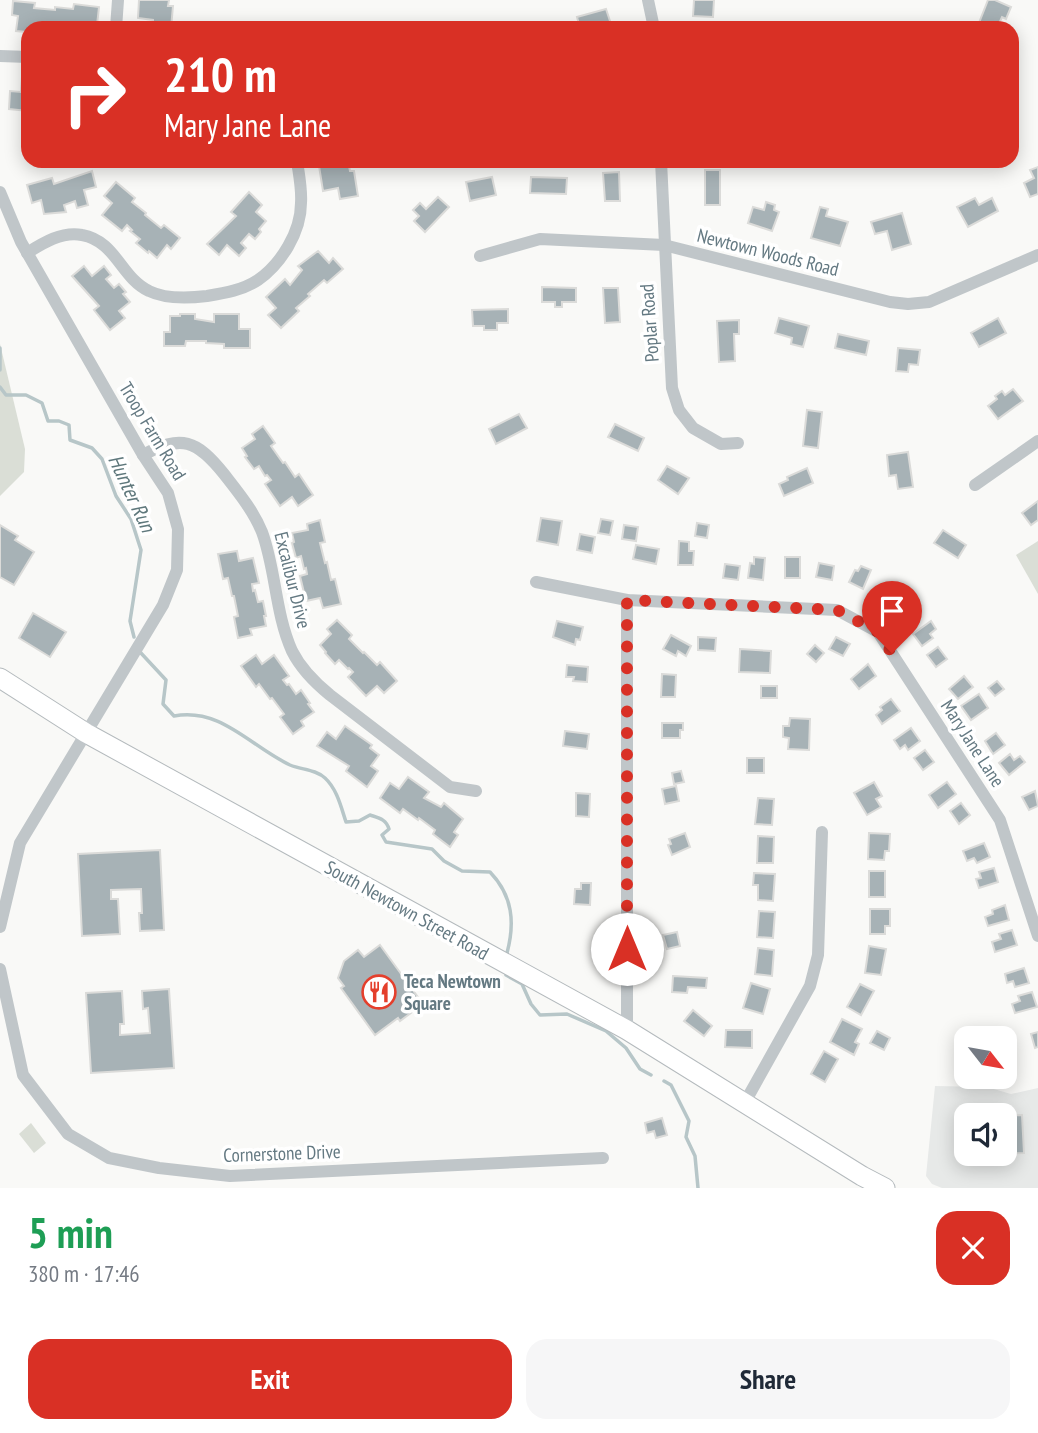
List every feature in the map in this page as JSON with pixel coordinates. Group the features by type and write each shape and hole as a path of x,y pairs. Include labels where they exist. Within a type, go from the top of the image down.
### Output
{"main road":[{"name":"South Newtown Street Road","path":"0,678 86,733 627,1030 885,1188"}],"street":[{"path":"116,21 118,0"},
{"path":"648,0 652,21"},
{"path":"0,56 21,57"},
{"path":"27,253 45,242 65,235 80,234 99,240 112,250 138,285 153,293 201,297 230,293 257,280 279,260 293,236 302,206 298,168"},
{"name":"Poplar Road","path":"661,168 672,388 679,410 693,428 722,444 738,443"},
{"name":"Troop Farm Road","path":"0,192 27,253 143,456 168,493 178,529 177,570 163,605 86,733"},
{"name":"Newtown Woods Road","path":"480,256 540,239 664,246 890,302 908,304 929,302 1038,255"},
{"name":"Excalibur Drive","path":"143,456 161,446 187,442 211,459 257,520 270,559 285,633 301,667 330,695 450,787 476,791"},
{"path":"975,485 1038,442"},
{"name":"Mary Jane Lane","path":"536,582 627,600 837,610 878,632 1000,820 1038,936"},
{"path":"627,600 627,1030"},
{"path":"0,927 20,843 86,733"},
{"path":"744,1104 810,986 818,955 822,832"},
{"name":"Cornerstone Drive","path":"0,969 23,1075 68,1134 109,1158 159,1168 230,1176 603,1158"}],"shaded area":[{"path":"0,344 25,449 24,472 0,496"},
{"path":"1038,541 1038,594 1016,555"},
{"path":"935,1086 994,1089 1011,1094 1038,1088 1038,1188 942,1188 932,1184 926,1176"},
{"path":"31,1123 46,1143 34,1153 19,1134"}],"building":[{"path":"139,0 169,0 168,6 173,6 172,21 138,18"},
{"path":"694,0 714,0 713,17 693,16"},
{"path":"988,0 1011,7 1006,19 1002,17 1000,21 980,21"},
{"path":"13,1 35,3 34,8 55,10 55,7 73,9 74,4 99,7 97,21 21,21 21,32 16,31 18,16 12,15"},
{"path":"606,9 610,21 578,21 577,17"},
{"path":"10,91 21,92 21,110 9,109"},
{"path":"1038,167 1038,194 1030,197 1024,183 1034,178 1030,170"},
{"path":"319,168 349,168 350,171 354,171 358,196 340,199 338,188 323,191"},
{"path":"705,170 720,170 720,205 705,205"},
{"path":"92,171 96,187 84,190 88,205 77,208 75,201 64,205 66,212 44,214 41,200 32,203 27,185 52,178 54,184"},
{"path":"619,172 620,201 605,201 603,173"},
{"path":"492,177 496,195 470,201 466,182"},
{"path":"531,177 567,178 566,194 530,193"},
{"path":"116,182 135,198 132,202 146,213 145,215 180,238 171,249 167,245 157,258 136,243 140,239 127,225 122,231 102,215 112,203 104,196"},
{"path":"249,192 262,205 256,212 266,221 259,229 261,232 255,239 249,234 241,243 246,248 239,256 227,245 219,255 207,244 236,216 231,212"},
{"path":"438,197 449,207 425,232 414,221 419,216 413,210 420,203 426,209"},
{"path":"975,198 979,205 992,198 998,211 968,227 957,207"},
{"path":"766,202 775,205 774,210 779,212 772,231 748,223 753,207 764,210"},
{"path":"820,207 828,209 826,216 848,222 840,246 811,238"},
{"path":"902,213 911,244 892,250 887,231 875,234 871,222"},
{"path":"318,251 329,263 333,258 343,269 308,294 310,296 296,308 299,311 281,328 268,315 276,308 266,297 285,279 290,285 302,270 298,266"},
{"path":"84,266 92,276 104,266 111,275 106,279 114,288 119,284 126,292 123,294 130,302 119,311 125,318 110,330 94,310 99,306 72,276"},
{"path":"542,287 576,288 576,302 562,302 562,307 555,307 555,302 542,302"},
{"path":"603,288 618,288 620,322 605,323"},
{"path":"508,309 508,323 497,323 497,330 484,330 484,326 473,326 472,310"},
{"path":"195,314 195,319 214,322 214,314 239,314 239,329 250,329 250,348 224,348 224,344 206,341 186,341 185,346 164,346 164,332 170,332 170,316"},
{"path":"779,318 809,326 803,347 791,344 792,338 775,333"},
{"path":"998,318 1006,333 979,347 971,333"},
{"path":"739,320 739,334 734,334 735,361 719,362 717,321"},
{"path":"838,334 869,341 866,355 835,348"},
{"path":"898,348 920,350 918,365 909,364 908,372 896,371"},
{"path":"1013,389 1023,401 998,419 988,406 1002,391 1005,395"},
{"path":"807,410 822,412 818,448 803,446"},
{"path":"519,414 527,428 496,444 489,429"},
{"path":"615,424 644,438 638,451 608,437"},
{"path":"263,426 275,443 271,446 283,463 285,462 295,477 299,474 313,495 298,506 292,497 280,506 265,484 271,480 259,466 254,469 245,457 247,456 242,448 255,439 252,434"},
{"path":"908,452 913,487 898,489 896,475 889,476 887,455"},
{"path":"667,466 689,478 678,494 658,480"},
{"path":"807,468 813,483 784,496 779,484 788,480 787,477"},
{"path":"1038,501 1038,520 1031,525 1022,513"},
{"path":"541,518 562,521 558,545 537,541"},
{"path":"601,519 613,521 610,535 598,533"},
{"path":"320,520 325,542 320,543 325,563 327,562 331,580 335,579 341,604 323,608 320,598 306,601 300,576 307,574 306,568 304,569 301,556 296,558 292,543 292,533 308,530 307,524"},
{"path":"697,523 709,525 707,538 695,536"},
{"path":"0,525 18,536 15,540 34,552 14,585 0,577"},
{"path":"624,525 638,527 636,541 622,539"},
{"path":"943,530 966,545 958,558 934,543"},
{"path":"580,534 595,537 592,553 577,550"},
{"path":"679,541 689,542 689,551 694,551 693,565 678,565"},
{"path":"636,545 659,549 656,564 633,559"},
{"path":"237,551 239,561 253,558 259,583 252,584 253,591 255,590 258,602 263,601 266,616 266,626 250,629 252,635 238,638 234,596 228,578 223,579 218,554"},
{"path":"754,557 765,558 763,580 748,578 750,563 754,564"},
{"path":"785,557 800,557 800,578 785,578"},
{"path":"819,563 834,566 832,580 816,577"},
{"path":"725,564 740,566 738,580 723,578"},
{"path":"861,566 871,570 863,589 849,582 855,570 858,571"},
{"path":"891,589 904,598 897,609 883,600"},
{"path":"33,613 66,632 50,657 19,638"},
{"path":"337,620 352,635 349,639 377,665 380,662 397,681 384,693 377,686 366,696 348,677 353,672 339,660 335,664 325,653 320,645 331,634 327,629"},
{"path":"557,621 583,627 580,640 576,639 575,645 553,637"},
{"path":"931,621 936,629 930,634 933,638 922,646 913,634"},
{"path":"671,635 691,646 686,656 678,651 676,656 663,649"},
{"path":"698,637 716,638 715,651 698,650"},
{"path":"836,637 850,644 843,656 829,649"},
{"path":"815,645 824,653 816,662 807,654"},
{"path":"938,647 947,659 936,667 927,655"},
{"path":"740,649 771,651 770,673 739,672"},
{"path":"256,655 262,664 274,655 289,676 283,680 296,694 301,690 310,703 308,704 314,712 301,721 304,726 293,734 280,717 284,714 272,698 270,699 259,684 256,687 241,666"},
{"path":"868,664 876,676 859,689 851,679"},
{"path":"567,665 588,667 587,682 573,681 574,677 566,677"},
{"path":"662,674 676,675 675,697 661,697"},
{"path":"964,676 973,687 958,699 949,689"},
{"path":"997,681 1004,689 995,696 988,688"},
{"path":"761,686 777,686 777,698 761,698"},
{"path":"979,694 988,708 971,720 961,706"},
{"path":"891,699 900,711 882,724 876,715 882,710 880,707"},
{"path":"790,718 810,719 809,750 788,749 789,738 783,737 783,726 789,726"},
{"path":"662,723 683,723 680,738 662,738"},
{"path":"345,726 372,745 370,748 379,755 371,766 378,771 367,787 346,771 349,766 317,746 327,732 336,739"},
{"path":"911,728 920,741 908,750 905,745 900,749 894,740"},
{"path":"565,731 589,734 587,749 563,746"},
{"path":"996,733 1005,745 993,754 985,741"},
{"path":"925,750 934,762 923,770 914,758"},
{"path":"1010,754 1014,760 1020,756 1025,762 1009,775 999,763"},
{"path":"747,758 764,758 764,773 747,773"},
{"path":"681,771 684,782 674,784 672,773"},
{"path":"408,777 429,792 424,798 441,807 444,803 463,819 454,832 458,835 450,847 433,834 435,830 419,818 418,820 403,809 400,813 380,798 390,783 399,789"},
{"path":"874,782 882,796 876,799 881,807 867,815 854,793"},
{"path":"947,782 956,794 938,808 929,795"},
{"path":"676,786 679,801 665,804 662,789"},
{"path":"1035,791 1038,806 1029,810 1022,797"},
{"path":"576,793 590,794 589,817 576,816"},
{"path":"758,798 774,799 772,825 755,824"},
{"path":"961,803 970,815 959,824 950,811"},
{"path":"685,833 690,847 672,855 669,839"},
{"path":"869,833 890,834 889,851 885,851 884,860 868,859"},
{"path":"758,836 774,837 773,863 757,863"},
{"path":"984,843 990,857 977,863 974,858 967,861 963,851"},
{"path":"160,850 164,930 140,931 141,889 111,890 111,899 118,899 120,934 82,936 78,854"},
{"path":"994,868 998,882 979,888 976,879 981,878 979,872"},
{"path":"869,871 885,871 885,897 869,897"},
{"path":"754,873 775,874 773,901 758,900 758,885 753,885"},
{"path":"581,883 591,883 590,905 574,904 575,889 581,889"},
{"path":"1005,905 1009,920 988,926 985,917 993,914 992,910"},
{"path":"870,909 890,909 890,926 885,926 885,934 870,934"},
{"path":"759,911 775,912 773,938 757,937"},
{"path":"1012,930 1017,945 995,952 992,942 1001,939 999,934"},
{"path":"677,932 680,946 667,949 663,935"},
{"path":"380,945 423,1004 375,1035 341,988 344,986 338,978 344,961 358,950 364,957"},
{"path":"869,946 886,949 881,975 865,973"},
{"path":"758,948 774,950 772,976 755,974"},
{"path":"1024,968 1029,983 1015,987 1013,981 1007,983 1005,974"},
{"path":"673,976 707,978 706,988 688,987 687,993 672,992"},
{"path":"751,983 770,989 763,1014 743,1008"},
{"path":"860,984 874,991 861,1015 847,1007"},
{"path":"169,989 174,1068 91,1073 86,993 122,991 124,1024 120,1024 120,1035 150,1033 148,1008 143,1009 142,991"},
{"path":"1032,992 1037,1007 1015,1013 1012,1004 1020,1001 1018,996"},
{"path":"693,1010 712,1026 704,1036 684,1021"},
{"path":"842,1019 862,1029 855,1042 859,1044 854,1055 830,1042"},
{"path":"726,1030 752,1030 752,1048 725,1047"},
{"path":"877,1031 890,1038 884,1050 870,1043"},
{"path":"1038,1032 1038,1047 1035,1048 1031,1034"},
{"path":"824,1051 838,1059 825,1082 811,1074"},
{"path":"1017,1115 1022,1115 1024,1153 1017,1153"},
{"path":"662,1118 667,1135 656,1138 654,1131 647,1133 645,1123"}],"waterway":[{"name":"Hunter Run","path":"0,348 0,370"},
{"name":"Hunter Run","path":"0,387 6,395 26,395 42,403 48,421 69,425 70,440 92,448 102,459 116,496 131,519 141,550 130,621 134,637"},
{"path":"140,652 166,680 163,704 174,716 206,717 221,723 290,765 321,775 336,793 346,822 359,821 370,815 382,819 389,829 382,835 386,842 432,849 444,861 462,871 490,872 508,900 511,931 507,953"},
{"path":"506,975 522,984 531,1004 540,1015 567,1014 606,1031 626,1048 640,1069 651,1075"},
{"path":"664,1081 671,1085 689,1121 686,1137 695,1156 698,1188"}],"place":[{"name":"Teca Newtown Square","path":"379,992"}],"route":[{"path":"627,949 627,600 837,610 878,632 892,653"}]}
